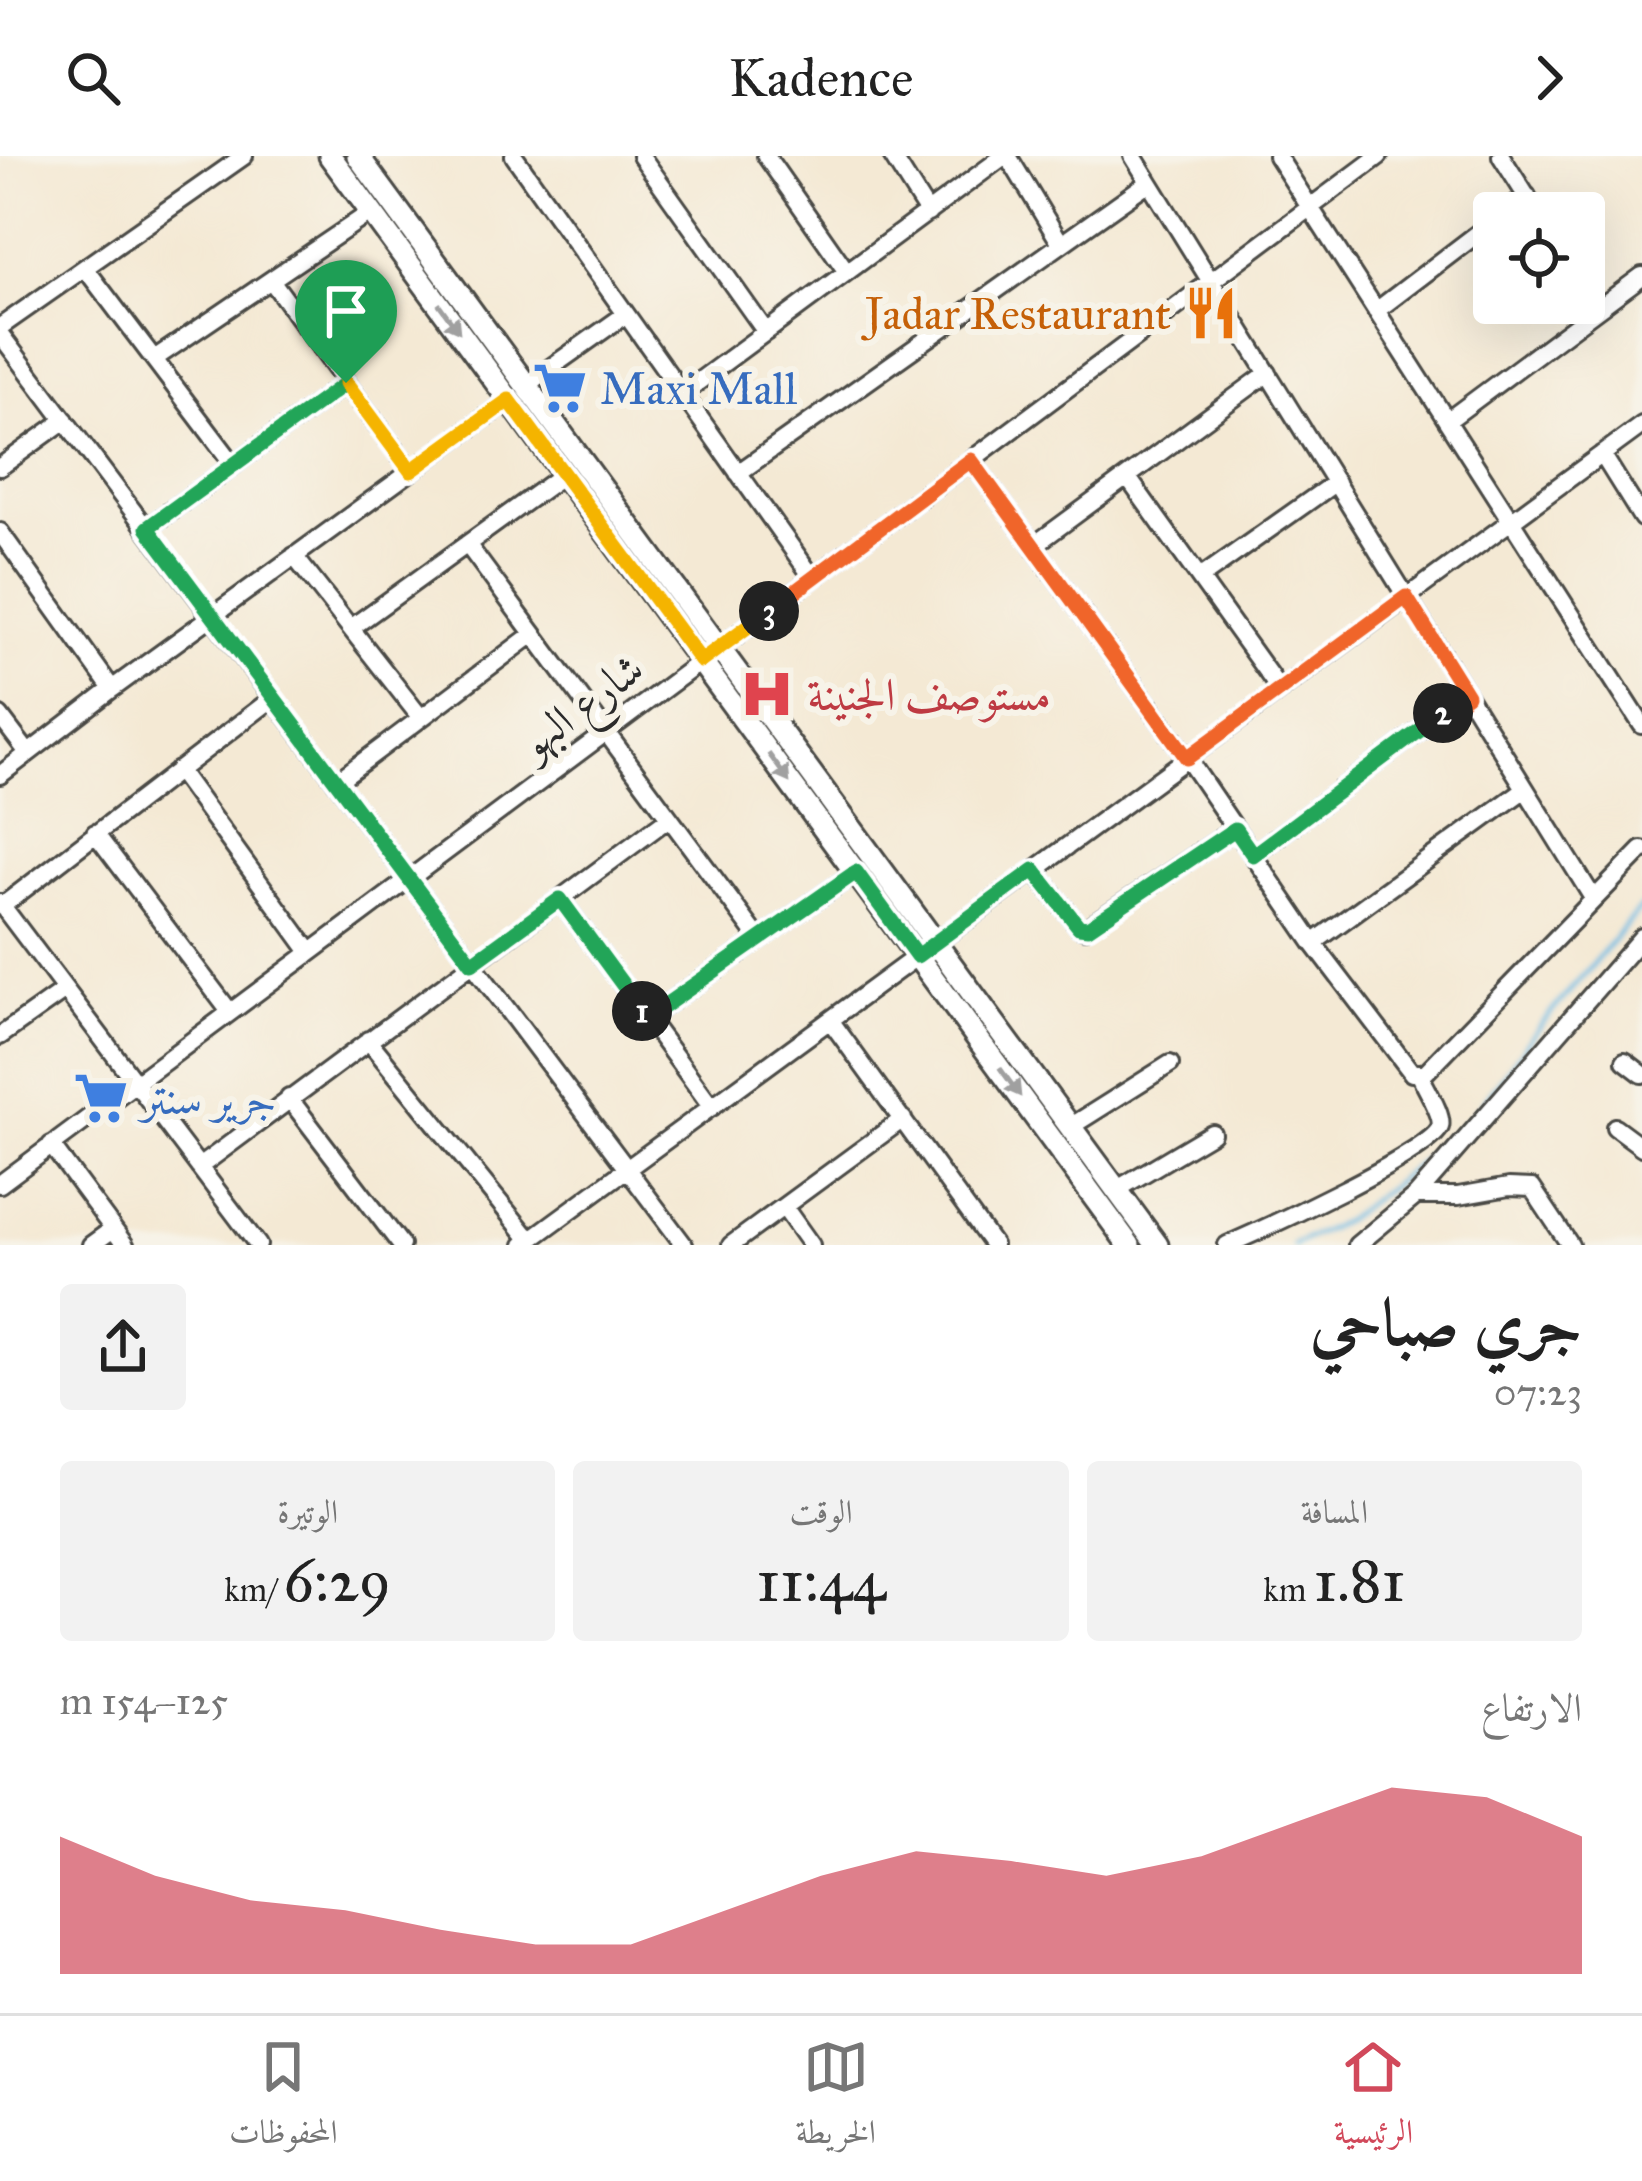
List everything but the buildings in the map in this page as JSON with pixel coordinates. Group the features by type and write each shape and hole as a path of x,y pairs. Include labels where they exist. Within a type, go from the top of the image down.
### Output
{"main road":[{"path":"330,156 517,392 564,474 710,655 856,872 1070,1127 1157,1245"},
{"path":"358,156 517,392 926,950 1130,1245"}],"street":[{"path":"204,156 218,174"},
{"path":"244,156 0,331 684,1245"},
{"path":"514,156 813,578"},
{"path":"641,156 766,332"},
{"path":"766,156 847,272"},
{"path":"892,156 928,213"},
{"path":"683,393 1006,156 1061,244"},
{"path":"1133,156 1593,898"},
{"path":"1277,156 1642,725"},
{"name":"شارع البهو","path":"0,1184 1379,156"},
{"path":"1501,156 1524,192"},
{"path":"738,473 1149,182"},
{"path":"154,359 371,212"},
{"path":"1376,311 1473,237"},
{"path":"85,268 234,465"},
{"path":"1605,304 1642,276"},
{"path":"271,280 411,471"},
{"path":"0,775 211,615 626,314"},
{"path":"1447,421 1577,324"},
{"path":"1033,546 1268,373"},
{"path":"147,528 346,383"},
{"path":"0,467 65,420"},
{"path":"368,1040 526,1242 1642,424"},
{"path":"1602,454 1642,518"},
{"path":"971,460 1187,758 1313,943 1412,1073 1420,1075 1440,1114 1440,1126 1433,1136 1410,1152 1301,1213 1227,1245"},
{"path":"351,628 564,474"},
{"path":"1128,478 1280,690"},
{"path":"1200,578 1336,482"},
{"path":"0,532 112,688"},
{"path":"467,544 759,939"},
{"path":"294,556 421,718"},
{"path":"336,782 533,634"},
{"path":"1253,855 1467,695"},
{"path":"258,1245 1,904 273,698"},
{"path":"0,716 28,753"},
{"path":"178,770 310,952"},
{"path":"1313,943 1525,789"},
{"path":"199,1167 669,818"},
{"path":"1034,870 1079,927 1085,928 1235,829"},
{"path":"94,833 230,1012"},
{"path":"1420,1075 1642,850"},
{"path":"647,1018 856,872"},
{"path":"560,899 712,1106"},
{"path":"1357,1245 1416,1196 1642,937"},
{"path":"0,1036 65,990"},
{"path":"830,1020 992,1245"},
{"path":"1625,1061 1642,1074"},
{"path":"1070,1127 1170,1064"},
{"path":"290,1098 401,1245"},
{"path":"731,1245 903,1118"},
{"path":"1615,1126 1642,1147"},
{"path":"1116,1190 1212,1133"},
{"path":"51,1145 125,1245"},
{"path":"1416,1196 1532,1188 1570,1245"},
{"path":"784,1207 812,1245"},
{"path":"92,1245 112,1228"}],"waterway":[{"path":"1293,1245 1346,1220 1452,1138 1642,906"}],"place":[{"name":"Jadar Restaurant","path":"1211,313"},
{"name":"Maxi Mall","path":"560,388"},
{"name":"مستوصف الجنينة","path":"767,694"},
{"name":"جرير سنتر","path":"101,1098"}],"route":[{"path":"346,383 411,471 509,400 701,661 971,460 1187,758 1406,597 1467,695 1253,855 1235,829 1088,928 1079,927 1034,870 917,956 856,872 647,1018 560,899 472,963 147,528 346,383"}]}
